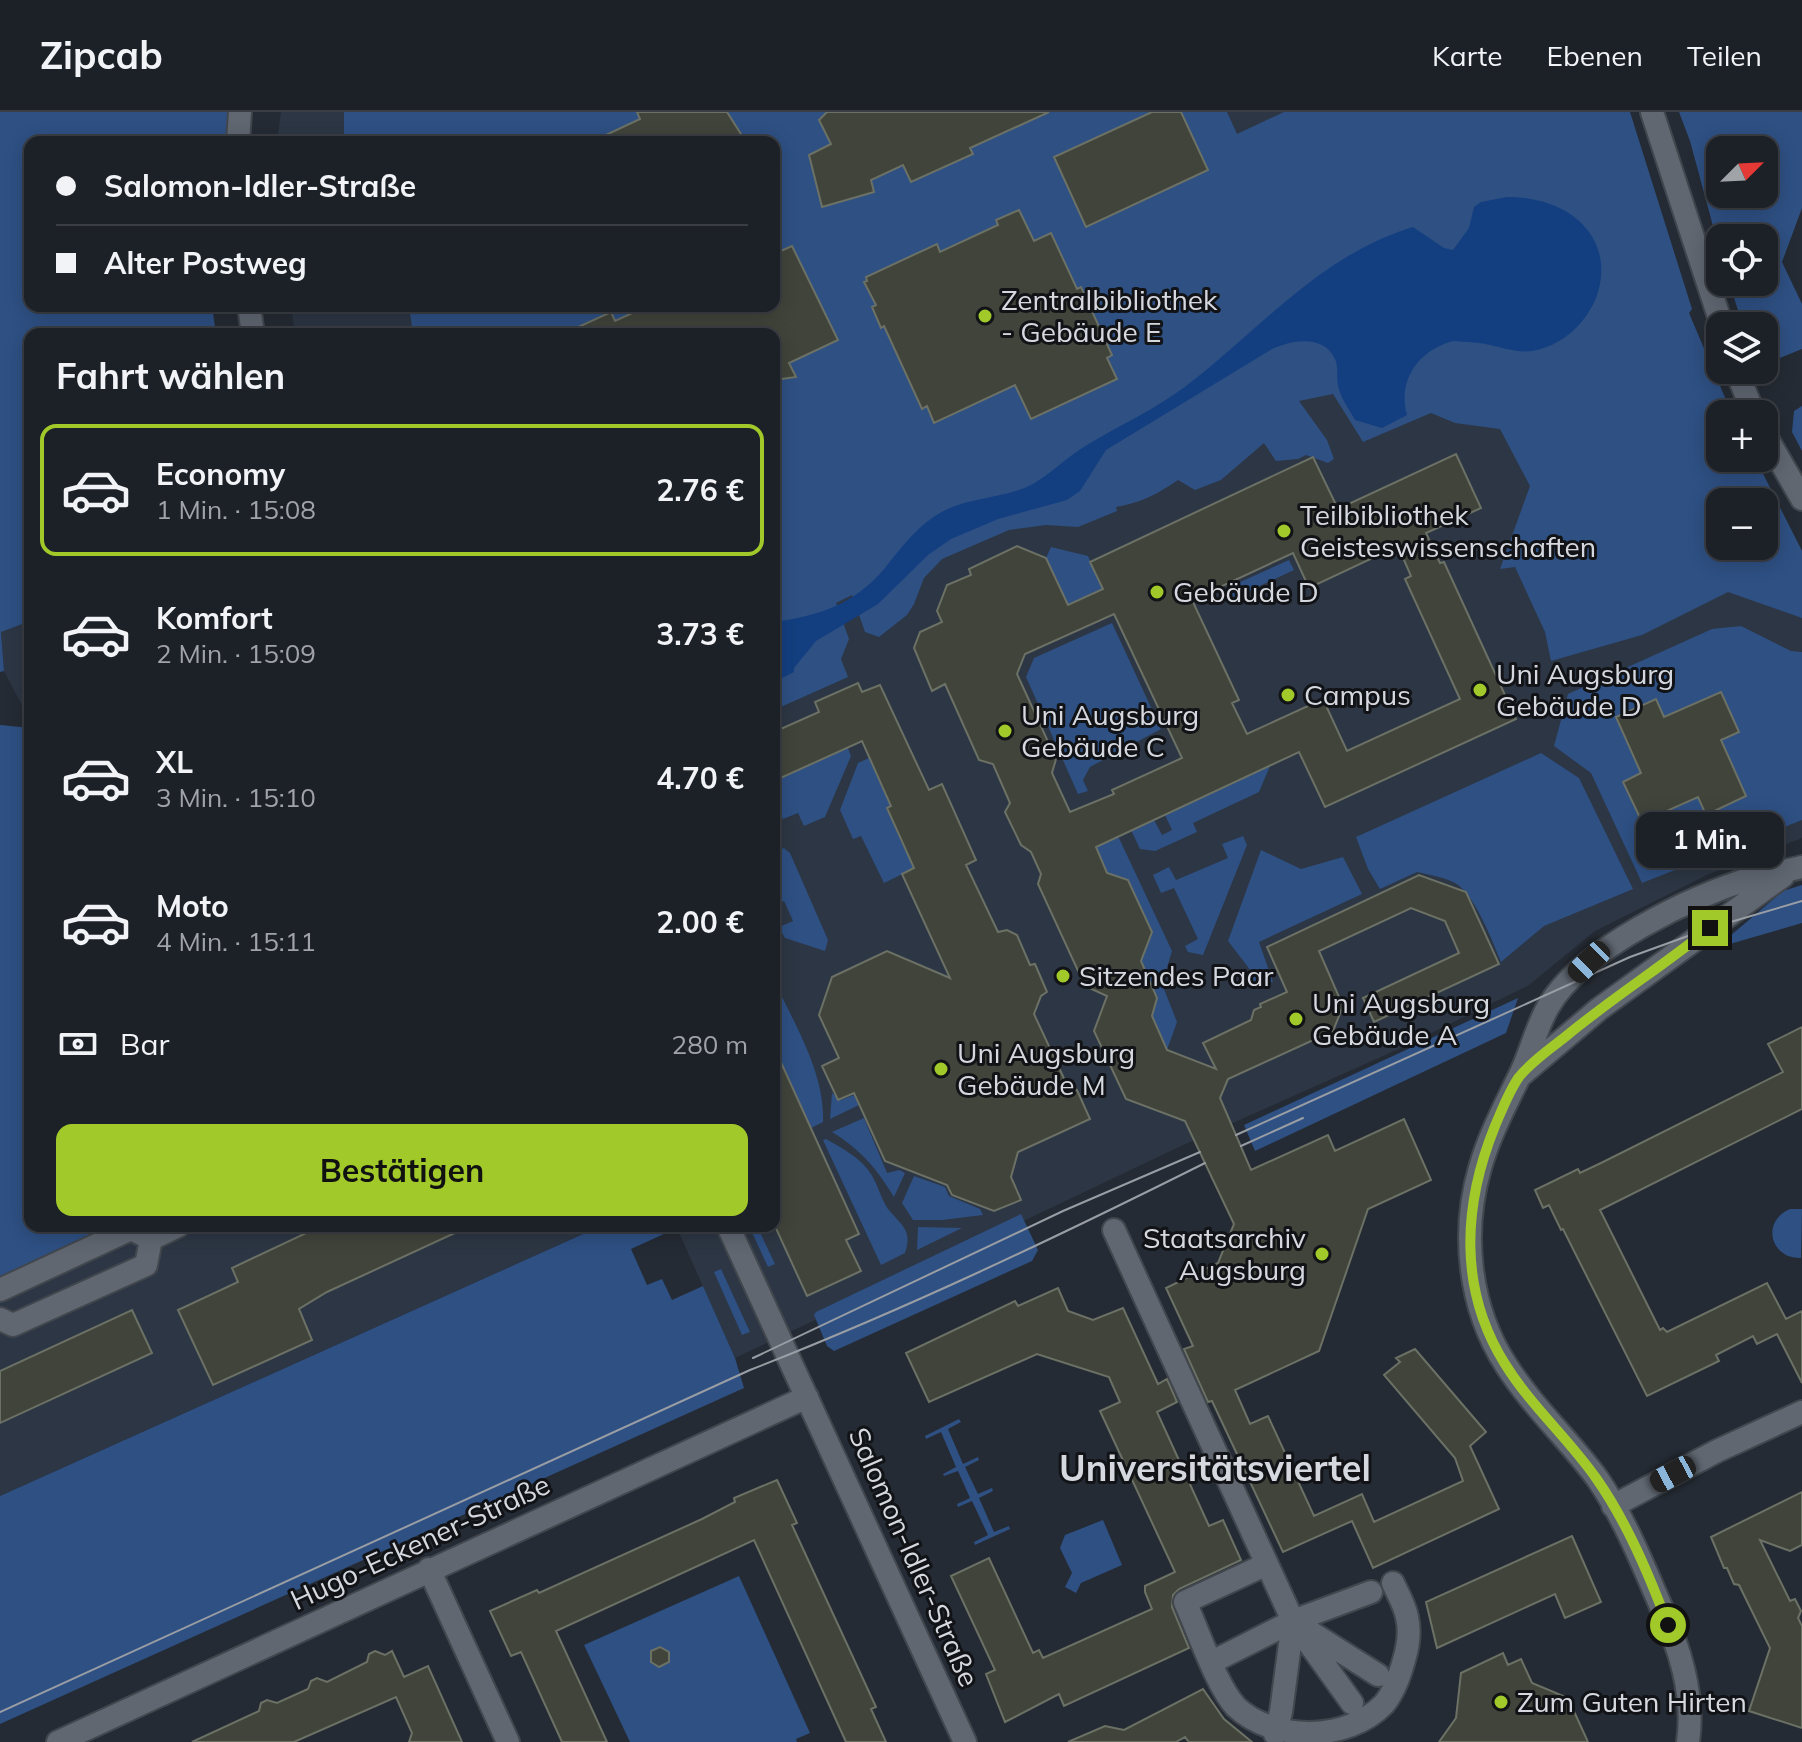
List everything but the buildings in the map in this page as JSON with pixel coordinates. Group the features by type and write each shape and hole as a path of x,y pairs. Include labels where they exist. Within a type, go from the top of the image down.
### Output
{"street":[{"path":"238,136 240,112"},
{"path":"1652,112 1717,312"},
{"path":"1778,457 1802,499"},
{"path":"1520,1076 1599,1009 1797,868"},
{"path":"1690,1741 1690,1712 1678,1651 1630,1537 1598,1480 1531,1400 1491,1338 1475,1288 1469,1226 1479,1169 1502,1109 1520,1076 1529,1047 1549,1006 1565,985 1589,962 1631,933 1681,907 1734,884 1797,868"},
{"path":"1114,1230 1293,1621 1352,1703"},
{"path":"0,1290 125,1232"},
{"path":"137,1232 151,1239"},
{"path":"151,1239 166,1232"},
{"name":"Salomon-Idler-Straße","path":"731,1232 965,1742"},
{"path":"0,1319 13,1325 146,1265 151,1239"},
{"name":"Hugo-Eckener-Straße","path":"58,1742 93,1735 429,1569 807,1397"},
{"path":"1613,1506 1717,1451 1802,1412"},
{"path":"1267,1564 1185,1602 1234,1706 1275,1734 1311,1739 1345,1731 1384,1705 1395,1685 1407,1648 1408,1619 1393,1583"},
{"path":"429,1569 508,1742"},
{"path":"1212,1662 1293,1621 1371,1592"},
{"path":"1293,1621 1378,1675"},
{"path":"1275,1734 1281,1712 1293,1621"}],"shaded area":[{"path":"0,112 240,112 238,136 24,136 24,312 213,312 215,328 24,328 24,623 1,632 4,671 0,672"},
{"name":"Campus","path":"281,112 1614,112 1706,356 1706,384 1719,384 1726,400 1706,400 1706,472 1762,472 1770,488 1706,488 1706,560 1778,560 1778,504 1802,551 1802,838 1707,875 1595,931 1529,985 1403,1047 1179,1147 735,1358 679,1232 780,1232 780,328 294,328 292,312 780,312 780,136 278,136"},
{"path":"344,112 1227,112 1237,134 1284,112 1630,112 1692,309 1689,313 1706,353 1706,384 1719,384 1726,400 1706,400 1706,472 1762,472 1770,488 1706,488 1706,560 1778,560 1778,504 1802,551 1802,618 1728,592 1642,635 1551,661 1545,632 1515,567 1500,569 1530,486 1500,429 1455,423 1431,413 1363,442 1333,394 1299,401 1327,440 1334,459 1328,463 1306,455 1276,461 1264,443 1221,480 1195,490 1178,480 1163,490 1116,507 1117,511 1078,527 1046,525 1009,530 942,559 924,578 907,615 879,637 865,632 852,595 836,603 849,639 841,659 848,677 780,707 780,328 412,328 410,312 780,312 780,136 344,136"},
{"path":"1679,112 1802,112 1802,208 1782,262 1802,304 1802,349 1778,359 1778,312 1739,312 1733,296 1778,296 1778,224 1712,224 1708,208 1778,208 1778,136 1706,136 1706,200"},
{"path":"1507,197 1541,201 1563,210 1589,232 1598,250 1601,269 1599,288 1582,322 1567,336 1532,351 1453,341 1441,345 1421,359 1408,379 1405,390 1407,415 1382,428 1355,420 1339,389 1337,365 1330,351 1316,342 1307,341 1272,349 1106,450 1080,491 1067,500 998,519 951,539 928,555 878,604 816,641 794,672 780,679 780,621 821,612 849,599 873,580 914,533 935,516 959,505 1033,484 1080,449 1163,402 1214,364 1293,296 1349,256 1413,227 1444,248 1453,250 1469,228 1474,207 1481,202"},
{"path":"1802,406 1802,451 1792,432 1794,411"},
{"path":"0,502 24,504 24,709 4,671 0,616"},
{"path":"1051,547 1088,556 1103,589 1068,605 1046,558"},
{"path":"1289,560 1294,570 1234,598 1229,587"},
{"path":"1112,623 1161,729 1090,767 1083,780 1088,791 1078,794 1026,677 1034,658"},
{"path":"1741,626 1791,651 1802,652 1802,820 1642,883 1591,773 1554,746 1568,694 1712,629"},
{"path":"0,725 24,727 24,1232 588,1232 0,1496"},
{"path":"0,725 24,727 24,1232 106,1232 0,1282"},
{"path":"848,748 851,756 825,817 804,826 798,813 783,819 780,812 780,778"},
{"path":"1541,753 1579,778 1633,889 1544,926 1501,962 1482,919 1462,888 1446,879 1417,872 1380,889 1368,869 1356,837"},
{"path":"869,758 894,805 887,809 905,850 919,866 884,883 861,836 853,839 840,810 858,763"},
{"path":"1270,766 1259,792 1193,823 1197,832 1155,851 1140,849 1131,830 1154,820 1162,835 1172,830 1165,815"},
{"path":"1118,836 1172,951 1162,984 1177,1022 1167,1050 1150,1010 1156,1003 1152,995 1155,993 1149,980 1137,972 1152,932 1128,880 1107,873 1096,847"},
{"path":"1243,836 1247,845 1203,955 1188,952 1185,946 1198,939 1174,888 1161,893 1153,875 1169,867 1176,880 1228,858 1222,844"},
{"path":"784,848 790,853 828,940 825,951 785,938 780,929 793,921 784,901 780,903 780,850"},
{"path":"1261,850 1301,869 1343,857 1362,894 1259,942 1273,982 1250,988 1251,971 1228,941"},
{"path":"1802,885 1802,923 1716,948 1783,891"},
{"path":"780,993 807,1049 819,1085 823,1122 811,1128 780,1061"},
{"path":"1518,998 1506,1033 1255,1151 1244,1125"},
{"path":"832,1093 841,1100 854,1095 859,1105 830,1119"},
{"path":"864,1118 887,1173 899,1170 905,1173 894,1197 868,1161 832,1132"},
{"path":"826,1139 867,1168 888,1209 907,1233 905,1253 881,1265 823,1140"},
{"path":"914,1176 945,1187 949,1196 980,1209 983,1215 913,1220 902,1203"},
{"path":"1790,1209 1802,1209 1801,1258 1782,1252 1773,1238 1775,1222"},
{"path":"1021,1214 1038,1250 1032,1261 834,1351 827,1346 814,1315 816,1312"},
{"path":"918,1227 962,1228 917,1250"},
{"path":"588,1232 668,1232 631,1249 647,1285 662,1279 672,1300 703,1286 735,1358 744,1388 0,1724 0,1496"},
{"path":"752,1232 760,1232 775,1264 768,1267"},
{"path":"721,1269 750,1332 742,1335 714,1272"},
{"path":"959,1419 961,1422 948,1429 963,1464 978,1457 979,1460 965,1467 978,1494 992,1488 993,1491 979,1498 994,1532 1009,1526 1010,1529 975,1545 974,1542 988,1535 972,1501 958,1507 957,1504 970,1498 958,1471 943,1474 956,1467 941,1432 926,1439 925,1436"},
{"path":"1103,1520 1122,1565 1081,1583 1076,1593 1065,1587 1072,1573 1060,1548 1065,1535"},
{"path":"739,1576 810,1733 796,1739 797,1742 630,1742 584,1645"}],"tram line":[{"path":"1236,1135 1630,957 1710,928 1802,901"},
{"path":"1241,1146 1303,1118"},
{"path":"753,1358 1063,1211 1200,1152"},
{"path":"0,1712 750,1370 980,1272 1205,1163"}],"place":[{"name":"Zentralbibliothek - Gebäude E","path":"985,316"},
{"name":"Teilbibliothek Geisteswissenschaften","path":"1284,531"},
{"name":"Gebäude D","path":"1157,592"},
{"name":"Uni Augsburg Gebäude D","path":"1480,690"},
{"name":"Campus","path":"1288,695"},
{"name":"Uni Augsburg Gebäude C","path":"1005,731"},
{"name":"Sitzendes Paar","path":"1063,976"},
{"name":"Uni Augsburg Gebäude A","path":"1296,1019"},
{"name":"Uni Augsburg Gebäude M","path":"941,1069"},
{"name":"Staatsarchiv Augsburg","path":"1322,1254"},
{"name":"Zum Guten Hirten","path":"1501,1702"}],"district":[{"name":"Universitätsviertel","path":"1215,1468"}],"route":[{"path":"1668,1625 1630,1537 1598,1480 1531,1400 1491,1338 1475,1288 1469,1226 1479,1169 1502,1109 1520,1076 1599,1009 1710,928"}]}
